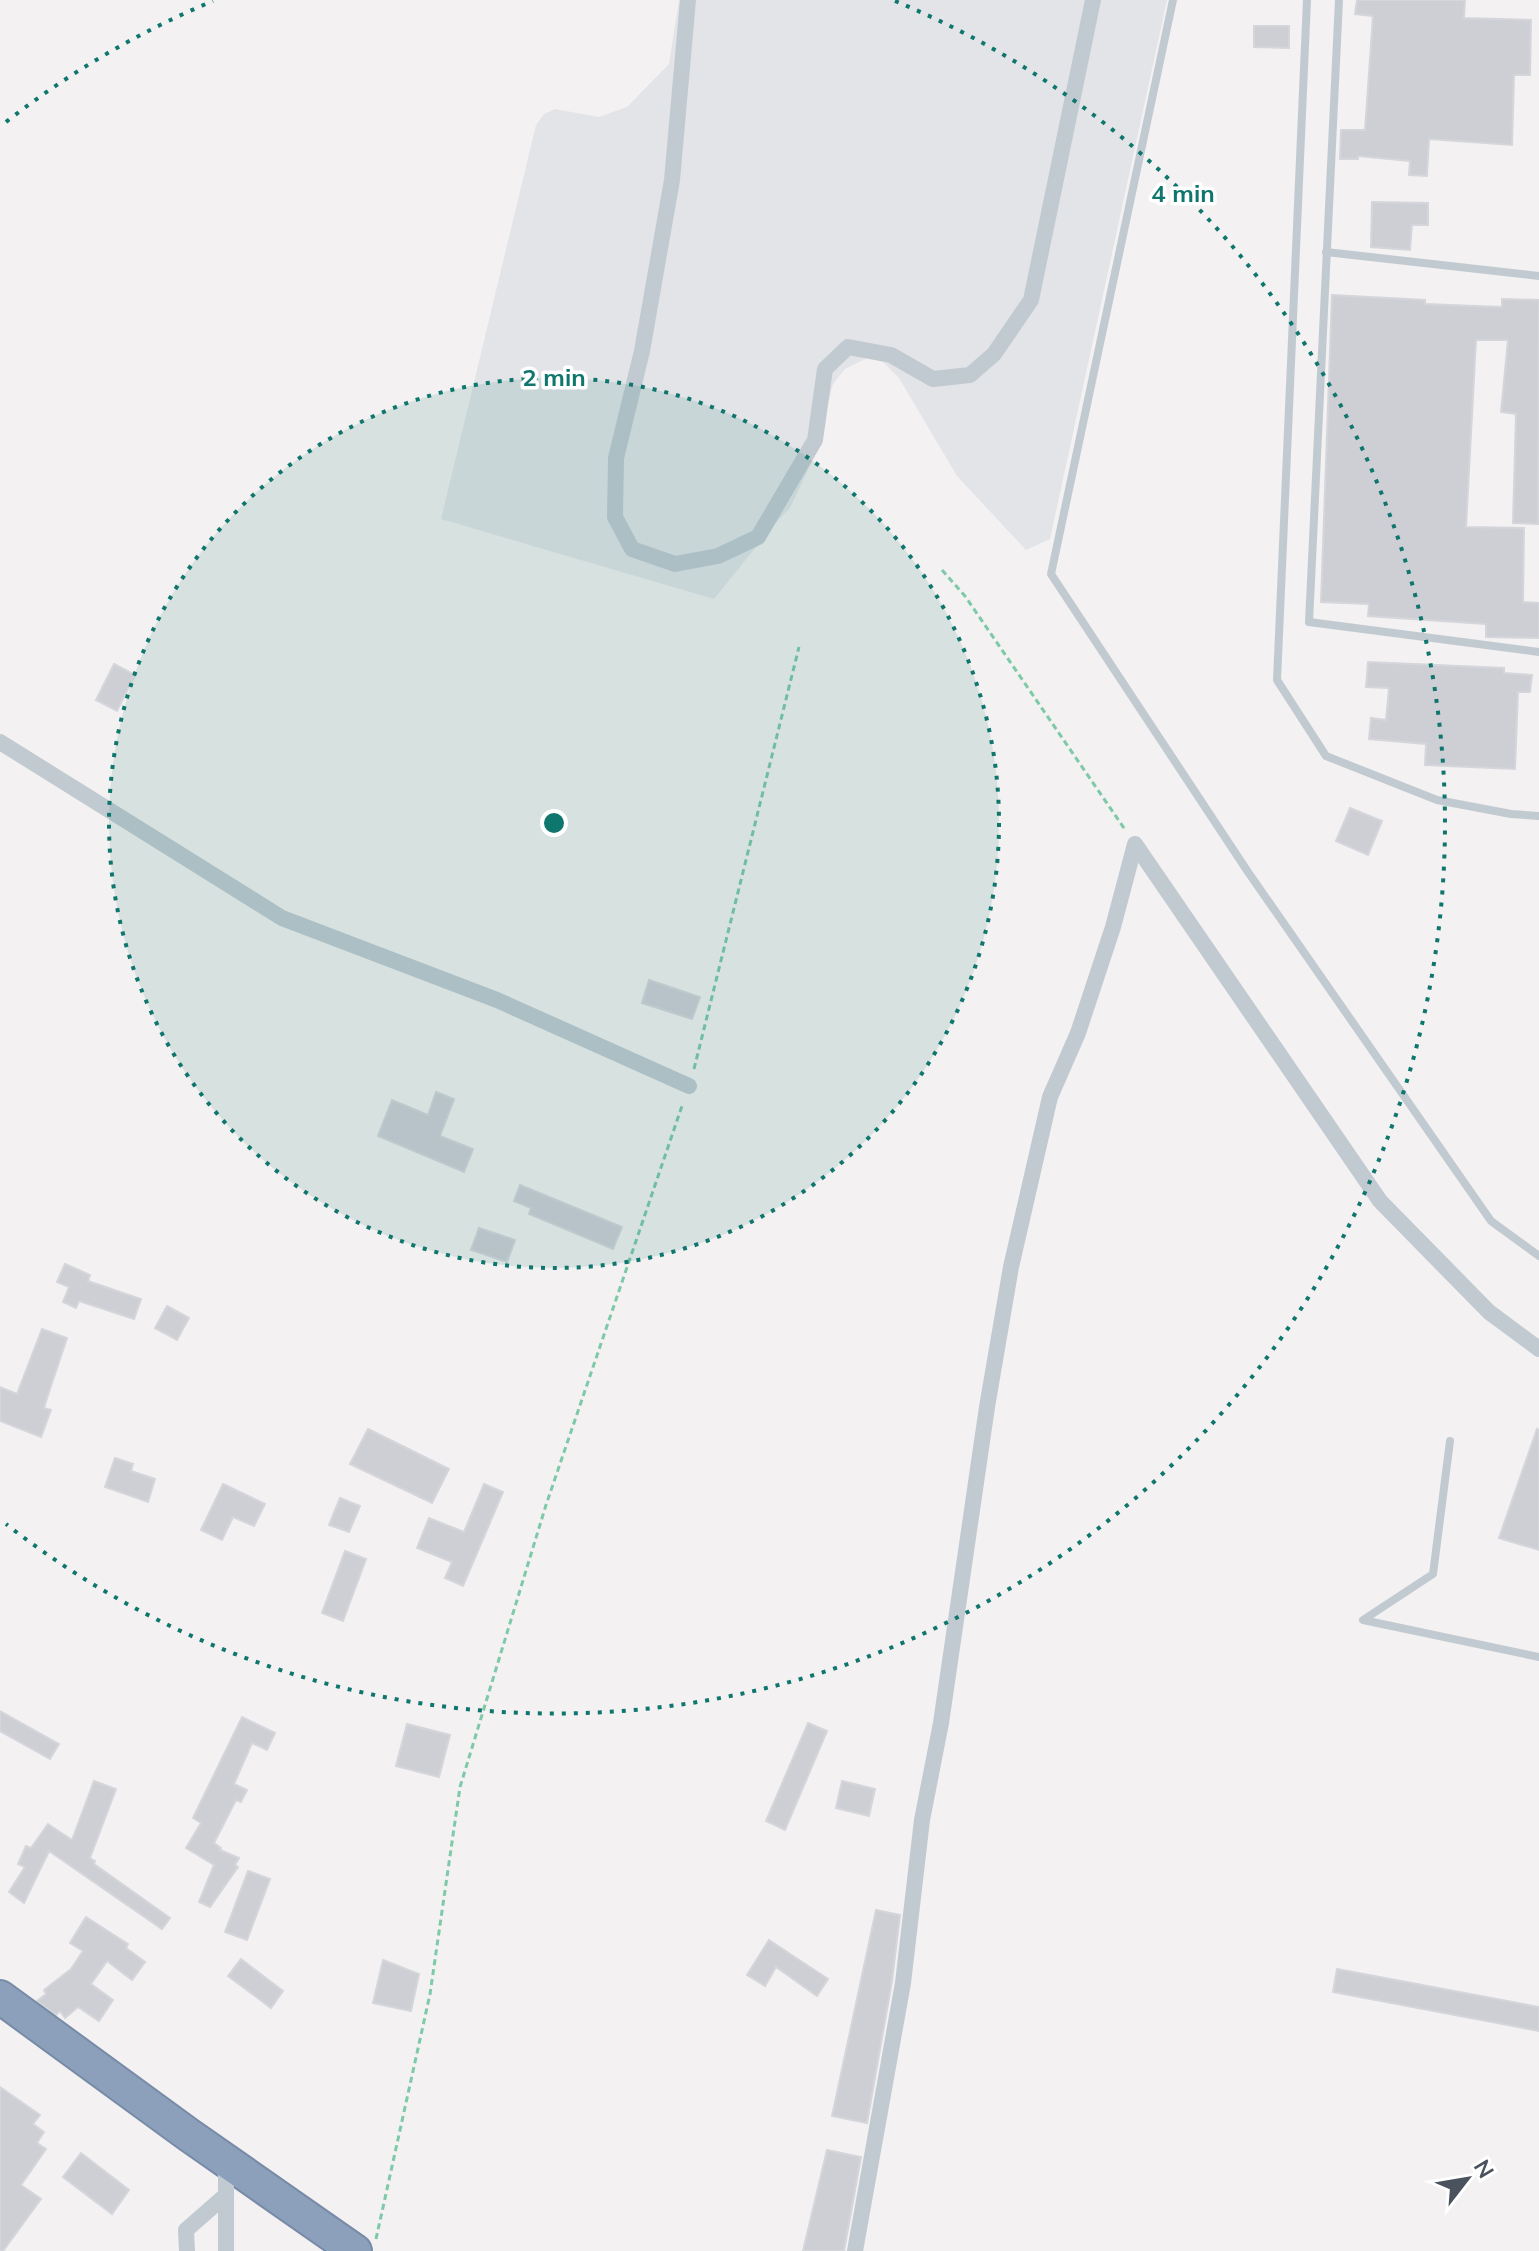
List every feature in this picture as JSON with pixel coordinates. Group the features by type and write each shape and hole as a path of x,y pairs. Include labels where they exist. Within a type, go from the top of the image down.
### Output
{"highway":[{"path":"0,1997 355,2251"}],"street":[{"path":"688,0 672,180 642,351 616,458 615,517 632,549 675,564 718,556 758,537 815,440 825,369 848,347 891,355 933,379 970,375 994,354 1031,300 1093,0"},
{"path":"0,742 282,918 497,1000 689,1086"},
{"path":"1135,844 1380,1201 1489,1312 1539,1349"},
{"path":"855,2251 903,1983 922,1820 941,1723 987,1407 1011,1267 1050,1097 1078,1033 1113,927 1135,844"},
{"path":"226,2161 226,2251"},
{"path":"187,2251 186,2230 226,2195"}],"lane":[{"path":"1173,0 1051,574 1248,872 1491,1221 1539,1256"},
{"path":"1307,0 1277,680 1326,756 1437,800 1539,816"},
{"path":"1339,0 1309,622 1539,652"},
{"path":"1326,252 1539,276"},
{"path":"1450,1441 1433,1574 1363,1620 1539,1657"}],"path":[{"path":"942,570 965,596 1135,844"},
{"path":"374,2251 430,1994 460,1787 546,1505 689,1086 799,647"}],"shaded area":[{"path":"679,0 1167,0 1050,539 1026,550 957,476 899,378 883,362 867,358 845,369 833,384 815,455 790,508 714,599 441,519 536,125 544,114 555,109 599,117 627,107 669,64"}],"building":[{"path":"1357,0 1465,0 1464,18 1531,20 1530,75 1514,75 1512,145 1429,139 1427,176 1409,175 1410,161 1358,156 1358,159 1340,159 1341,130 1365,130 1373,16 1355,14"},
{"path":"1254,26 1289,26 1289,48 1254,47"},
{"path":"1372,202 1428,203 1428,225 1412,225 1410,250 1371,247"},
{"path":"1332,295 1425,300 1425,304 1502,307 1502,299 1539,300 1538,524 1513,523 1516,414 1501,412 1508,340 1476,340 1466,527 1524,528 1523,602 1539,603 1539,638 1486,637 1486,624 1368,616 1369,604 1321,602"},
{"path":"1368,662 1504,668 1504,673 1532,675 1530,692 1518,692 1515,769 1425,765 1426,744 1369,739 1371,718 1386,720 1389,688 1366,687"},
{"path":"114,664 135,675 117,711 96,700"},
{"path":"1350,808 1382,821 1368,855 1336,841"},
{"path":"649,980 700,997 692,1019 642,1003"},
{"path":"436,1092 454,1099 440,1136 473,1149 464,1172 378,1136 392,1100 428,1115"},
{"path":"520,1185 622,1227 613,1249 529,1214 531,1208 514,1201"},
{"path":"479,1228 515,1240 507,1262 471,1250"},
{"path":"65,1264 90,1275 88,1281 141,1299 134,1319 79,1301 76,1308 63,1302 69,1287 57,1282"},
{"path":"167,1306 189,1318 177,1340 155,1328"},
{"path":"42,1329 67,1338 44,1408 51,1410 41,1437 0,1421 0,1387 17,1394"},
{"path":"368,1429 449,1469 432,1503 350,1464"},
{"path":"1539,1430 1539,1550 1499,1538"},
{"path":"115,1458 133,1464 131,1471 155,1479 148,1502 105,1487"},
{"path":"223,1484 265,1504 254,1526 233,1517 222,1540 201,1530"},
{"path":"484,1484 503,1492 463,1586 445,1578 452,1562 417,1548 429,1518 464,1532"},
{"path":"340,1498 360,1506 349,1532 329,1525"},
{"path":"345,1551 366,1559 343,1621 322,1613"},
{"path":"0,1711 59,1744 50,1759 0,1731"},
{"path":"242,1717 275,1733 267,1750 252,1743 234,1784 247,1790 241,1802 236,1800 214,1843 220,1850 239,1858 235,1865 238,1867 210,1907 199,1902 214,1865 186,1848 201,1823 193,1818"},
{"path":"808,1723 827,1731 785,1830 766,1821"},
{"path":"407,1724 450,1735 439,1777 396,1766"},
{"path":"94,1781 116,1789 90,1858 170,1918 162,1929 49,1851 24,1903 9,1892 25,1867 18,1864 26,1846 31,1848 48,1824 72,1840"},
{"path":"842,1781 875,1789 869,1816 836,1808"},
{"path":"248,1871 270,1879 247,1940 225,1932"},
{"path":"876,1910 900,1915 892,1981 867,2123 832,2116"},
{"path":"86,1917 128,1944 126,1948 145,1962 132,1980 107,1961 91,1984 113,2000 99,2021 78,2007 65,2018 60,2011 56,2015 37,2001 46,1994 44,1990 71,1969 83,1951 70,1943"},
{"path":"769,1940 828,1979 817,1996 776,1967 765,1986 747,1975"},
{"path":"241,1959 283,1991 271,2008 228,1976"},
{"path":"383,1960 419,1974 411,2011 373,2003"},
{"path":"1337,1969 1539,2007 1539,2031 1333,1992"},
{"path":"0,2087 40,2115 33,2124 44,2132 37,2143 46,2149 21,2185 41,2199 3,2251 0,2251"},
{"path":"827,2150 861,2157 844,2251 803,2251"},
{"path":"81,2153 129,2190 112,2214 63,2177"}]}
